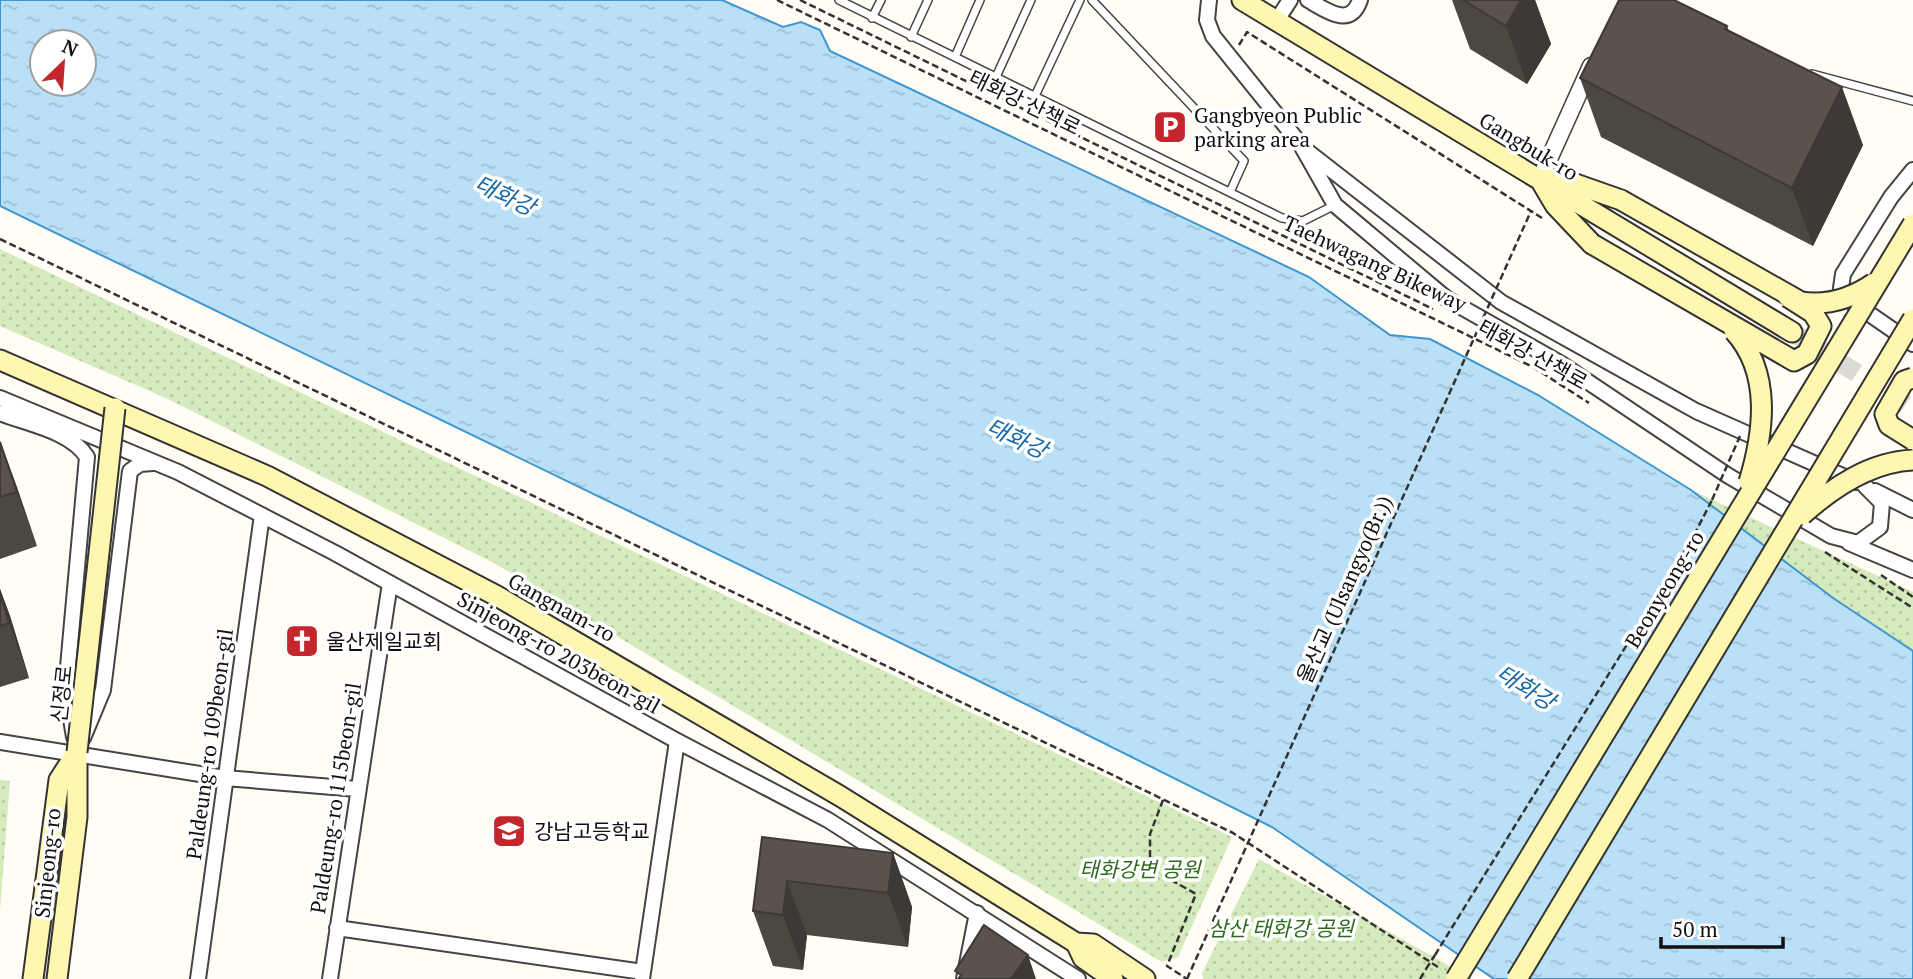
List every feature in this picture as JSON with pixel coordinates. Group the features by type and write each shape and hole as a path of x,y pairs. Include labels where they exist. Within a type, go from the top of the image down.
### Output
{"main road":[{"name":"Gangbuk-ro","path":"1242,0 1792,332"},
{"path":"1539,179 1567,181 1621,200 1813,313 1821,326 1807,354 1800,359 1786,359 1592,244 1555,205 1539,179"},
{"name":"Beonyeong-ro","path":"1450,975 1913,224"},
{"path":"1788,297 1801,302 1826,304 1853,296 1877,280"},
{"path":"1517,979 1913,319"},
{"path":"1726,323 1745,345 1753,361 1761,393 1755,456 1742,504"},
{"name":"Gangnam-ro","path":"0,360 267,476 498,596 840,796 1076,943 1093,944 1145,979"},
{"path":"1913,378 1904,381 1885,414 1889,425 1913,440"},
{"name":"신정로","path":"33,979 59,780 77,752 115,408"},
{"path":"1786,530 1819,500 1856,476 1886,463 1913,460"},
{"name":"Sinjeong-ro","path":"57,979 77,817 77,752"},
{"path":"49,856 56,828 61,818 66,817 71,824 72,861"},
{"name":"Gangnam-ro","path":"1076,943 1083,958 1113,979"}],"street":[{"path":"1209,0 1207,20 1213,36 1301,145 1335,205 1447,299 1560,363 1727,475 1831,536 1913,570"},
{"path":"1277,20 1290,0"},
{"path":"1308,0 1338,16 1357,6"},
{"path":"1539,179 1596,54"},
{"path":"1301,145 1501,302 1696,411 1865,486 1913,512"},
{"path":"1913,170 1891,197 1843,274 1840,288 1845,297 1913,344"},
{"name":"Sinjeong-ro 203beon-gil","path":"0,398 155,463 262,515 390,583 677,741 828,820 1078,979"},
{"path":"0,413 69,439 81,447 87,457 66,689 77,752"},
{"path":"77,752 103,690 130,471 140,464 155,463"},
{"path":"1831,536 1858,543 1880,527 1882,503 1865,486"},
{"name":"Paldeung-ro 109beon-gil","path":"198,979 262,515"},
{"name":"Paldeung-ro 115beon-gil","path":"330,979 390,583"},
{"path":"337,928 643,976 677,741"},
{"path":"0,742 77,752 225,778 357,789"},
{"path":"964,979 976,913"}],"lane":[{"path":"839,0 1282,218 1303,221 1335,205"},
{"path":"872,18 881,0"},
{"path":"911,37 928,0"},
{"path":"955,57 980,0"},
{"path":"996,77 1031,0"},
{"path":"1035,96 1080,0"},
{"path":"1092,0 1244,161 1230,192"},
{"path":"1809,73 1913,101"}],"path":[{"name":"태화강 산책로","path":"777,0 1521,361 1591,404"},
{"name":"Taehwagang Bikeway","path":"800,0 1436,310"},
{"name":"울산교 (Ulsangyo(Br.))","path":"1187,979 1531,211 1247,32"},
{"path":"0,239 1233,833 1276,858 1450,975"},
{"name":"Taehwagang Bikeway","path":"1470,326 1481,332"},
{"path":"1537,362 1593,398"},
{"path":"1420,979 1691,541 1740,436"},
{"path":"1716,477 1727,484"},
{"path":"1709,478 1721,486"},
{"path":"1815,545 1913,608"},
{"path":"1872,568 1913,597"},
{"path":"1163,800 1150,834 1150,868 1196,894 1167,966 1187,979"}],"green space":[{"name":"태화강변 공원","path":"0,249 1232,837 1178,957 1162,962 494,563 168,399 0,326"},
{"path":"1691,490 1913,592 1913,651 1833,598"},
{"path":"0,780 10,781 0,911"},
{"name":"삼산 태화강 공원","path":"1259,859 1473,979 1203,979 1202,973"}],"water":[{"name":"태화강","path":"0,0 722,0 783,27 801,22 820,30 830,51 1309,277 1390,335 1430,339 1538,395 1691,490 1833,598 1913,651 1913,979 1494,979 1272,827 983,683 0,206"}],"building":[{"path":"1463,0 1521,0 1506,26"},
{"path":"1619,0 1674,0 1727,26 1725,29 1842,87 1792,188 1580,78"},
{"path":"0,442 17,492 0,497"},
{"path":"0,593 9,623 0,626"},
{"path":"762,837 893,853 888,893 787,881 783,915 753,911"},
{"path":"984,925 1028,955 1011,979 958,979 961,975 955,971"}],"tunnel":[{"path":"1792,332 1913,409"}],"place":[{"name":"Gangbyeon Public parking area","path":"1170,127"},
{"name":"울산제일교회","path":"302,641"},
{"name":"강남고등학교","path":"509,831"}]}
